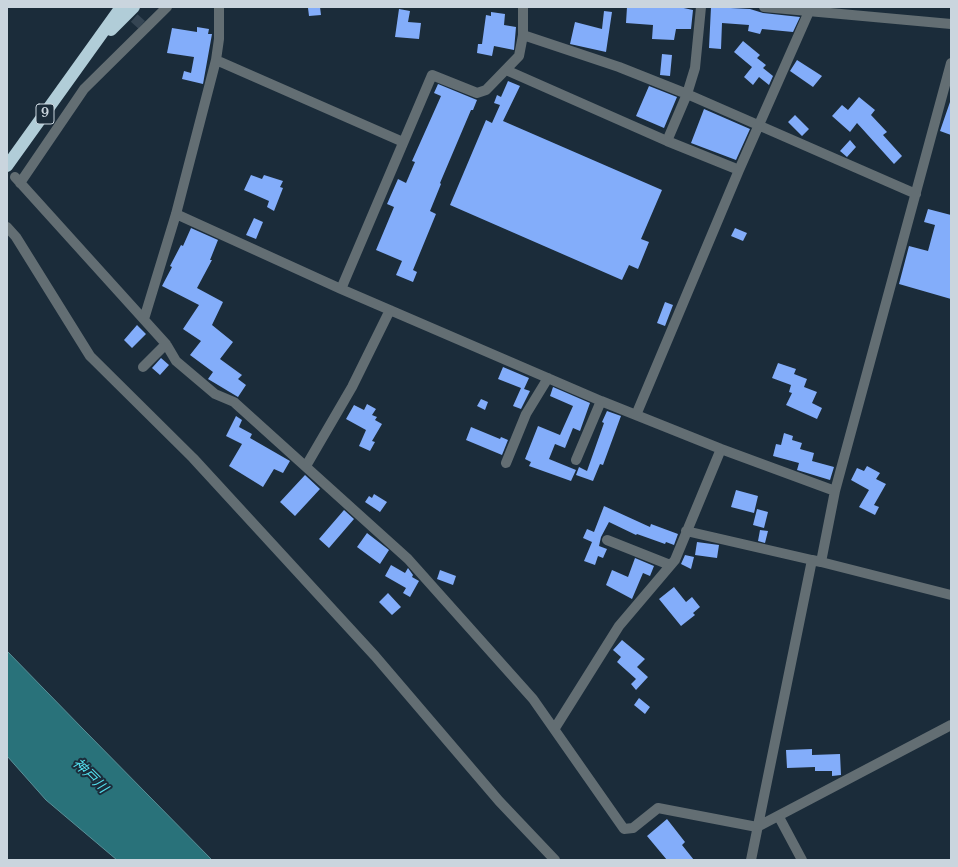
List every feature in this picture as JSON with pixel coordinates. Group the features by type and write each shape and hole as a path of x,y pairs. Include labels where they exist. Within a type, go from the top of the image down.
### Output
{"highway":[{"name":"9","path":"7,166 81,60 121,7"},
{"name":"9","path":"81,60 134,7"}],"street":[{"path":"166,7 144,27 84,89 18,180 166,344 176,361 215,394 234,402 408,559 533,699 555,728 624,829 633,828 658,808 757,827 779,817 951,725"},
{"path":"144,319 176,214 216,60 219,39 219,7"},
{"path":"341,289 432,75 476,93 486,90 519,56 523,35 523,7"},
{"path":"667,141 687,94 695,68 701,7"},
{"path":"764,7 810,9 951,24"},
{"path":"636,415 739,170 810,9"},
{"path":"523,35 619,67 687,94 916,194"},
{"path":"216,60 403,142"},
{"path":"751,860 757,827 834,491 951,63"},
{"path":"506,70 667,141 739,170"},
{"path":"176,214 341,289 601,401 721,449 834,491"},
{"path":"7,227 16,237 90,356 192,458 375,656 499,801 556,860"},
{"path":"306,466 352,387 390,310"},
{"path":"143,367 166,344"},
{"path":"506,463 526,414 548,378"},
{"path":"576,460 601,401"},
{"path":"555,728 619,626 675,560 686,530 721,449"},
{"path":"686,530 951,594"},
{"path":"607,540 670,565"},
{"path":"779,817 802,860"}],"water":[{"name":"神戸川","path":"7,651 212,860 117,860 46,800 7,756"}],"building":[{"path":"320,7 321,15 309,16 308,8"},
{"path":"627,7 679,7 693,10 691,29 676,29 674,40 652,39 653,25 626,23"},
{"path":"711,7 750,9 763,13 800,17 793,32 762,29 760,34 748,31 749,25 722,23 721,49 709,48"},
{"path":"399,9 410,11 408,22 421,23 419,39 395,37"},
{"path":"604,11 612,12 606,52 570,44 575,22 602,29"},
{"path":"491,12 505,14 504,25 516,27 514,50 494,46 492,56 477,53 478,44 482,44 486,15 491,16"},
{"path":"197,27 209,29 208,34 212,34 203,84 182,79 184,71 191,73 194,57 167,53 172,28 197,32"},
{"path":"743,41 760,55 757,58 766,65 763,68 773,76 769,85 759,77 753,85 744,77 752,67 734,52"},
{"path":"662,54 672,55 670,76 660,75"},
{"path":"797,60 822,76 813,87 790,71"},
{"path":"508,81 520,86 503,121 662,190 641,239 649,242 638,269 629,265 622,280 450,205 486,120 492,123 500,105 494,103 497,95 501,97"},
{"path":"438,84 477,100 473,110 471,110 440,183 441,184 430,211 436,214 413,270 417,272 413,282 396,275 402,261 376,250 394,207 387,204 398,179 406,183 415,162 412,161 441,96 434,93"},
{"path":"649,86 677,97 664,128 636,116"},
{"path":"859,97 875,110 871,115 887,132 883,135 902,156 894,164 857,123 850,132 832,116 842,105 848,110"},
{"path":"950,102 951,103 951,135 940,131"},
{"path":"704,109 750,129 736,160 691,143"},
{"path":"795,115 809,129 802,136 788,122"},
{"path":"850,140 856,147 847,157 840,151"},
{"path":"251,175 262,179 264,175 283,181 280,187 283,188 274,211 267,207 269,201 244,190"},
{"path":"928,209 951,215 951,299 899,284 909,246 928,251 935,225 924,222"},
{"path":"254,218 263,222 256,239 246,235"},
{"path":"191,228 218,240 210,260 212,260 197,288 223,302 212,325 233,342 220,359 242,375 238,379 246,385 238,397 208,379 213,372 190,355 201,341 183,329 199,305 162,286 172,267 170,266 181,245 183,246"},
{"path":"735,228 747,233 743,241 731,236"},
{"path":"665,302 673,305 665,326 657,323"},
{"path":"137,325 146,334 132,348 124,340"},
{"path":"161,358 169,365 160,375 152,368"},
{"path":"778,363 796,369 794,374 807,379 804,387 817,392 812,403 822,408 817,419 786,405 792,393 789,392 791,385 772,378"},
{"path":"503,367 529,378 524,389 530,391 521,409 513,406 521,388 498,379"},
{"path":"553,387 590,403 580,431 573,428 565,448 555,444 549,459 576,470 571,481 529,466 531,462 525,459 538,426 560,435 573,406 550,396"},
{"path":"481,399 488,402 485,410 477,406"},
{"path":"367,404 376,409 372,415 377,417 375,420 382,424 372,441 375,442 370,451 359,446 366,430 346,419 354,405 364,410"},
{"path":"607,411 621,416 603,465 600,464 593,481 576,475 579,467 587,471 604,423 602,422"},
{"path":"236,416 242,420 239,427 252,434 250,438 290,461 283,473 274,469 263,487 229,466 242,444 226,436"},
{"path":"471,427 500,439 501,437 508,440 502,455 466,440"},
{"path":"784,433 793,436 792,440 802,443 800,449 814,453 812,461 834,467 830,480 797,470 799,463 773,456 776,444 781,445"},
{"path":"867,466 880,473 876,479 886,484 874,505 879,507 875,515 859,507 869,490 851,480 857,468 864,471"},
{"path":"305,475 320,489 295,516 280,502"},
{"path":"736,490 758,496 754,513 731,507"},
{"path":"374,494 387,502 380,512 365,502 369,496 372,498"},
{"path":"604,506 650,527 651,524 678,534 674,545 666,542 665,544 637,534 636,535 609,522 601,537 599,546 607,549 603,558 598,556 595,565 584,561 592,542 583,538 587,529 594,532"},
{"path":"757,509 768,512 764,528 753,525"},
{"path":"344,510 354,519 329,548 319,539"},
{"path":"760,530 768,531 765,543 758,541"},
{"path":"367,533 389,550 380,564 357,547"},
{"path":"697,542 719,545 717,558 695,555"},
{"path":"685,555 694,557 691,569 681,564"},
{"path":"635,558 654,566 650,576 643,573 632,599 606,585 612,570 628,577"},
{"path":"391,565 405,573 408,568 413,575 412,577 419,581 410,597 403,593 406,588 385,576"},
{"path":"440,570 456,576 453,585 437,579"},
{"path":"674,587 686,602 692,597 700,607 693,613 695,615 681,626 659,599"},
{"path":"388,593 401,607 392,615 379,602"},
{"path":"622,640 645,659 637,667 648,677 636,690 631,684 636,679 617,662 621,657 613,650"},
{"path":"639,698 650,707 645,714 634,705"},
{"path":"812,749 812,755 840,754 841,775 832,776 832,771 815,771 815,767 787,768 786,750"},
{"path":"667,819 685,842 682,845 694,860 667,860 647,836"}],"tunnel":[{"path":"123,8 142,25"}]}
